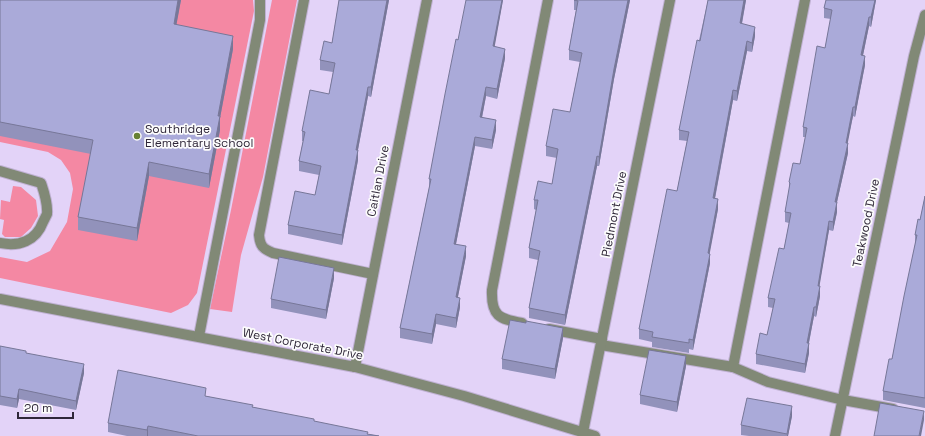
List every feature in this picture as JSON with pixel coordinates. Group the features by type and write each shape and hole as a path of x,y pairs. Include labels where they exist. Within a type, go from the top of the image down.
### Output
{"street":[{"path":"199,336 260,20 260,0"},
{"path":"304,0 259,235 260,244 264,249 273,253 373,274"},
{"name":"Caitlan Drive","path":"355,367 427,0"},
{"path":"548,0 492,290 493,309 498,316 506,320 601,342 733,367 768,382 843,400 902,411"},
{"name":"Piedmont Drive","path":"583,432 670,0"},
{"path":"733,367 805,0"},
{"name":"Teakwood Drive","path":"835,436 914,56 925,15"},
{"path":"0,171 41,183 46,200 47,214 40,230 32,239 11,245 0,243"},
{"name":"West Corporate Drive","path":"0,299 355,367 464,396 595,436"}],"shaded area":[{"name":"Southridge Elementary School","path":"35,0 253,0 254,11 197,293 188,305 171,313 0,278 0,257 27,262 50,251 67,222 73,189 70,173 61,160 48,152 0,142 0,9"},
{"path":"272,0 297,0 263,177 241,255 232,312 210,309 231,210"},
{"path":"13,186 21,187 36,200 38,216 31,228 21,237 5,237 2,234 4,220 0,219 1,200 10,202"}],"building":[{"path":"0,0 178,0 174,24 233,36 209,174 149,162 137,228 78,217 93,140 0,122"},
{"path":"339,0 387,0 371,87 368,87 342,235 288,225 295,191 315,195 321,166 299,161 305,132 302,131 310,90 329,94 335,63 320,60 324,41 332,43"},
{"path":"466,0 502,0 493,46 505,49 497,89 486,87 480,117 496,120 492,140 475,137 454,244 466,246 456,297 460,298 456,318 436,314 432,334 400,328 431,179 429,179 456,39 458,40"},
{"path":"574,0 628,0 614,69 599,157 597,156 565,315 529,308 540,251 529,248 538,200 534,200 538,181 552,184 558,149 546,146 553,109 570,112 582,53 569,50 578,1"},
{"path":"708,0 744,0 740,23 755,27 752,43 747,41 737,91 733,90 713,198 718,199 708,253 710,254 693,340 689,339 689,343 652,337 653,332 639,329 667,189 677,191 689,132 679,130 697,40 700,41"},
{"path":"826,0 875,0 871,17 869,17 861,55 865,56 846,143 848,143 835,202 837,202 833,222 829,221 818,286 820,286 807,343 809,343 805,364 756,354 760,333 767,335 775,299 768,298 779,248 784,249 791,213 785,212 789,182 793,163 800,164 807,128 803,127 817,46 825,48 832,10 824,8"},
{"path":"925,196 925,398 883,391 889,359 892,359 917,235 915,235 918,219 920,220"},
{"path":"279,257 334,268 326,310 271,299"},
{"path":"510,320 526,323 526,321 563,328 555,369 502,359"},
{"path":"0,346 26,351 26,353 84,364 76,401 19,389 17,399 0,396"},
{"path":"649,350 686,356 677,402 640,395"},
{"path":"118,370 206,388 205,396 314,419 314,421 368,432 367,434 379,436 198,436 148,426 147,430 108,423"},
{"path":"747,398 792,406 787,434 741,425"},
{"path":"880,403 924,411 919,436 874,436"}],"place":[{"name":"Southridge Elementary School","path":"137,136"}]}
